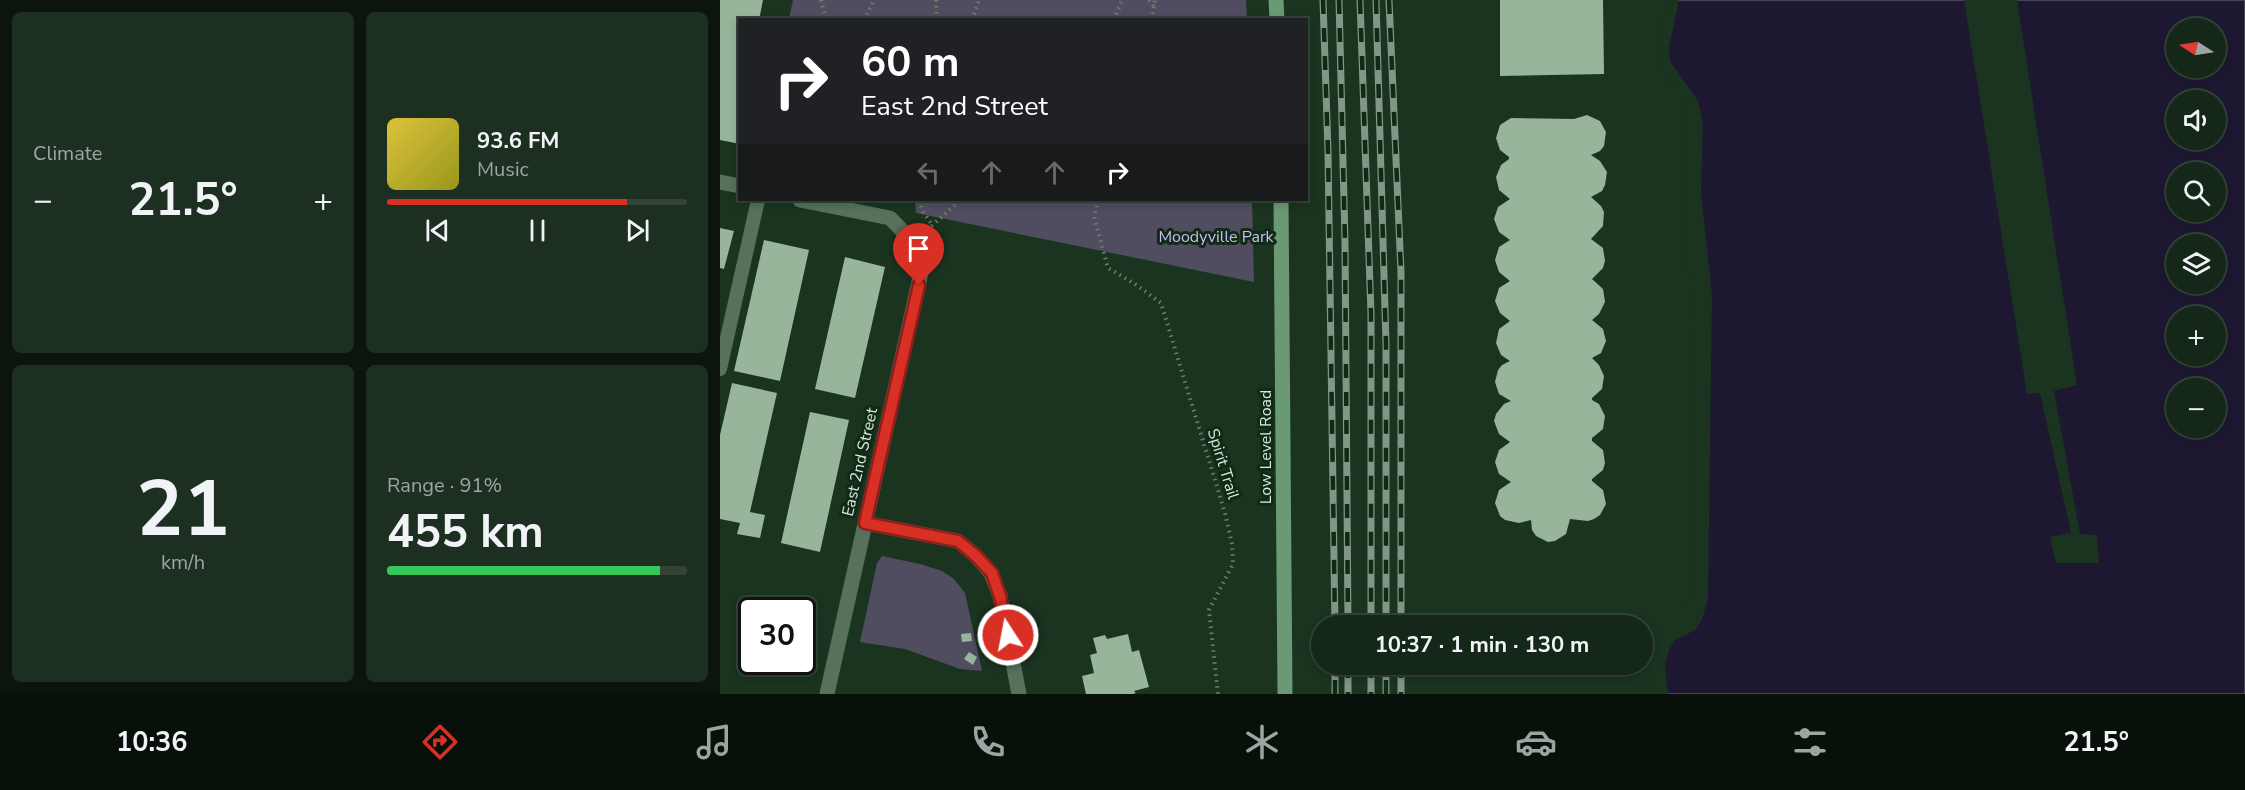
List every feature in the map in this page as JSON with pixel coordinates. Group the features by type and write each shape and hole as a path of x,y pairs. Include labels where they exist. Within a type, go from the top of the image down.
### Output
{"main road":[{"path":"1276,0 1277,18"},
{"name":"Low Level Road","path":"1281,201 1285,694"}],"street":[{"path":"720,182 738,186"},
{"path":"805,201 890,218 920,236"},
{"name":"East 2nd Street","path":"827,694 923,264 920,236"},
{"path":"865,523 958,541 992,573 1000,596 1019,694"}],"lane":[{"path":"720,369 758,201"}],"path":[{"path":"822,0 826,18"},
{"path":"865,18 874,0"},
{"path":"936,0 936,18"},
{"path":"973,18 979,0"},
{"path":"1115,18 1122,0"},
{"path":"1149,0 1155,8"},
{"path":"1152,18 1155,0"},
{"path":"920,201 922,210 932,225"},
{"path":"920,236 957,201"},
{"name":"Spirit Trail","path":"1099,201 1094,216 1108,268 1161,303 1225,513 1233,564 1209,610 1218,694"}],"green space":[{"path":"793,0 1246,0 1247,18 789,18"},
{"name":"Moodyville Park","path":"915,201 1252,201 1254,282 916,213"},
{"path":"882,556 942,571 954,579 965,593 982,671 960,669 905,649 860,642 877,563"}],"shaded area":[{"path":"1669,0 2245,0 2245,694 1656,694 1665,631 1691,602 1693,377 1688,111 1663,66"}],"pier":[{"path":"1666,0 1679,0 1669,47 1670,61 1698,101 1703,125 1701,192 1712,296 1708,599 1702,620 1695,630 1675,640 1669,650 1665,664 1668,694 1653,694 1653,648 1663,630 1681,612 1688,601 1690,377 1685,112 1679,96 1660,67 1658,55"},
{"path":"1964,0 2017,0 2077,385 2054,391 2080,534 2097,535 2099,563 2056,563 2050,537 2071,533 2040,393 2027,394"}],"building":[{"path":"720,0 763,0 759,18 738,18 738,144 720,140"},
{"path":"1500,0 1603,0 1604,74 1500,76"},
{"path":"1587,115 1600,121 1606,132 1604,146 1600,151 1591,155 1600,161 1607,172 1602,191 1591,197 1604,212 1603,226 1591,239 1603,248 1605,261 1603,268 1592,279 1603,289 1605,302 1599,314 1592,320 1603,329 1606,341 1601,353 1592,358 1599,365 1604,376 1602,389 1592,400 1599,404 1605,416 1603,429 1592,438 1592,441 1603,450 1605,463 1603,470 1592,481 1603,490 1606,504 1600,515 1594,519 1588,521 1570,519 1566,534 1555,541 1548,542 1536,536 1532,530 1531,520 1519,523 1505,520 1500,516 1495,503 1499,490 1511,482 1499,474 1495,462 1499,450 1510,442 1499,434 1494,421 1496,414 1504,404 1511,401 1499,394 1495,382 1498,370 1510,361 1501,355 1496,343 1499,329 1510,321 1500,313 1495,301 1499,288 1510,281 1499,272 1495,260 1499,247 1510,240 1499,232 1494,219 1498,207 1510,199 1499,190 1496,177 1501,165 1509,157 1500,150 1496,138 1500,125 1511,118 1574,119"},
{"path":"720,228 734,231 724,269 720,268"},
{"path":"764,240 809,250 780,381 734,371"},
{"path":"845,257 885,267 855,398 815,389"},
{"path":"732,383 777,393 750,512 765,515 760,538 737,534 740,523 720,519 720,435"},
{"path":"810,412 849,420 820,552 781,543"},
{"path":"971,633 972,641 962,642 961,634"},
{"path":"1128,634 1132,652 1139,650 1149,687 1134,691 1136,693 1133,694 1086,694 1082,676 1094,673 1090,655 1097,653 1093,638 1105,635 1107,639"},
{"path":"969,652 977,657 973,665 964,659"}],"railway":[{"path":"1323,0 1328,151 1335,615"},
{"path":"1339,0 1345,242 1348,615"},
{"path":"1360,0 1371,314 1371,615"},
{"path":"1376,0 1386,344 1386,615"},
{"path":"1389,0 1401,272 1401,615"},
{"path":"1335,675 1335,694"},
{"path":"1348,675 1348,694"},
{"path":"1371,675 1371,694"},
{"path":"1386,675 1386,694"},
{"path":"1401,675 1401,694"}],"route":[{"path":"919,285 865,523 958,541 992,573 1000,596 1008,635"}]}
